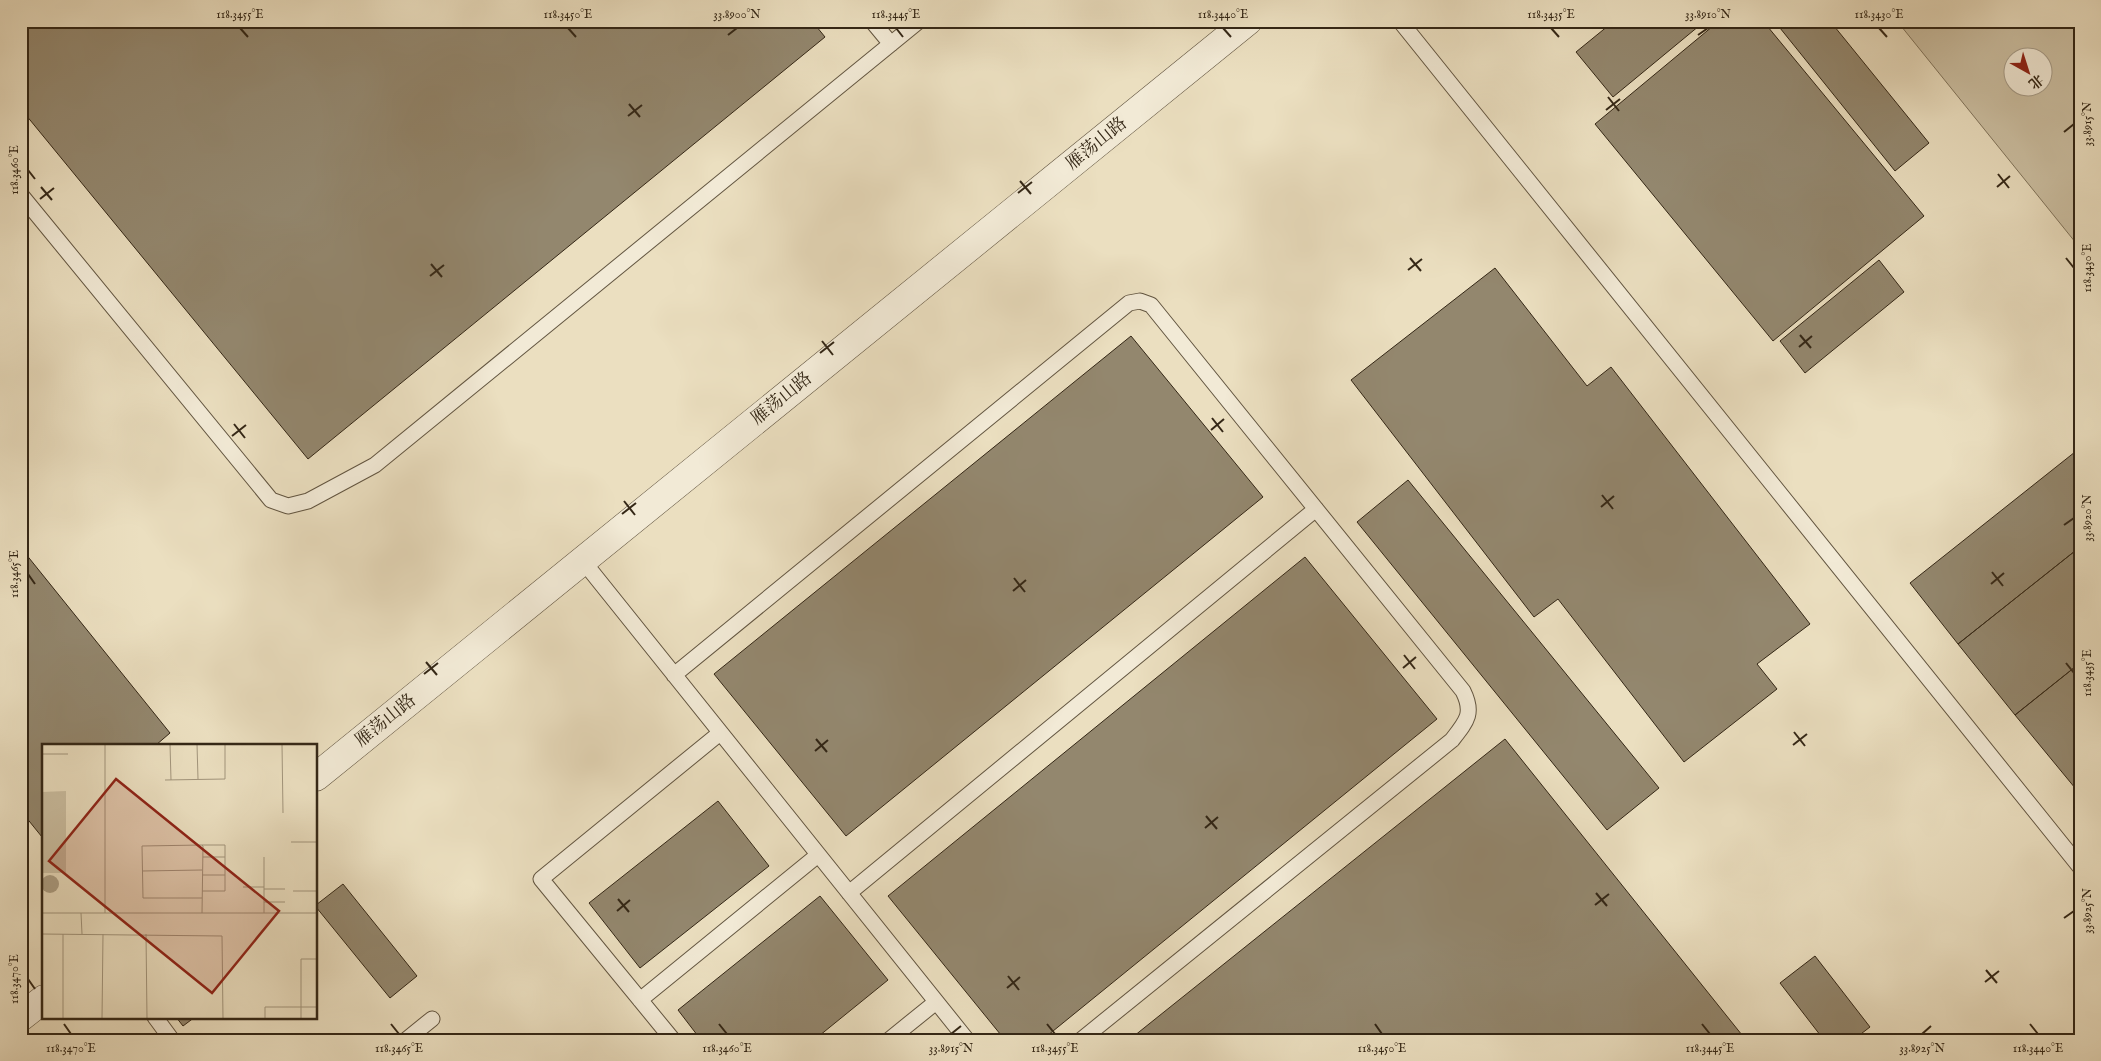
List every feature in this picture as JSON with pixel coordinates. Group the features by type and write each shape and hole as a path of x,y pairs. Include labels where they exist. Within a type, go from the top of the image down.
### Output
{"street":[{"name":"雁荡山路","path":"318,775 1248,21"},
{"path":"21,1017 42,1001"}],"lane":[{"path":"872,21 891,44"},
{"path":"21,195 271,500 288,506 308,501 375,465 919,21"},
{"path":"1400,21 2080,867"},
{"path":"674,675 1130,302 1140,301 1151,305 1463,691 1469,704 1467,721 1452,740 1081,1040"},
{"path":"849,893 1316,509"},
{"path":"583,561 967,1040"},
{"path":"673,1040 541,880 720,733"},
{"path":"640,1000 818,855"},
{"path":"889,1040 936,1002"},
{"path":"155,1018 172,1040"},
{"path":"406,1040 432,1018"}],"shaded area":[{"path":"1897,21 2080,21 2080,248"}],"building":[{"path":"21,21 812,21 825,37 308,459 21,109"},
{"path":"1614,21 1705,21 1613,97 1576,52"},
{"path":"1719,21 1763,21 1924,216 1773,341 1595,124"},
{"path":"1788,21 1830,21 1929,143 1895,171 1780,28"},
{"path":"1879,260 1904,292 1805,373 1780,341"},
{"path":"1495,268 1587,386 1611,367 1810,624 1757,664 1777,689 1684,762 1558,599 1534,617 1351,380"},
{"path":"1131,336 1263,497 846,836 714,674"},
{"path":"2080,448 2080,547 1958,644 1910,583"},
{"path":"1408,480 1659,788 1607,830 1357,522"},
{"path":"2080,547 2080,663 2015,715 1958,644"},
{"path":"21,548 170,733 157,744 42,744 42,837 21,811"},
{"path":"1305,557 1437,719 1042,1040 1005,1040 888,896"},
{"path":"2080,663 2080,794 2015,715"},
{"path":"1505,739 1746,1040 1129,1040"},
{"path":"718,801 769,866 640,968 589,903"},
{"path":"343,884 417,976 390,998 318,909 318,903"},
{"path":"820,896 888,980 814,1040 701,1040 678,1010"},
{"path":"1815,956 1870,1027 1853,1040 1824,1040 1780,983"},
{"path":"177,1018 194,1018 183,1026"}]}
